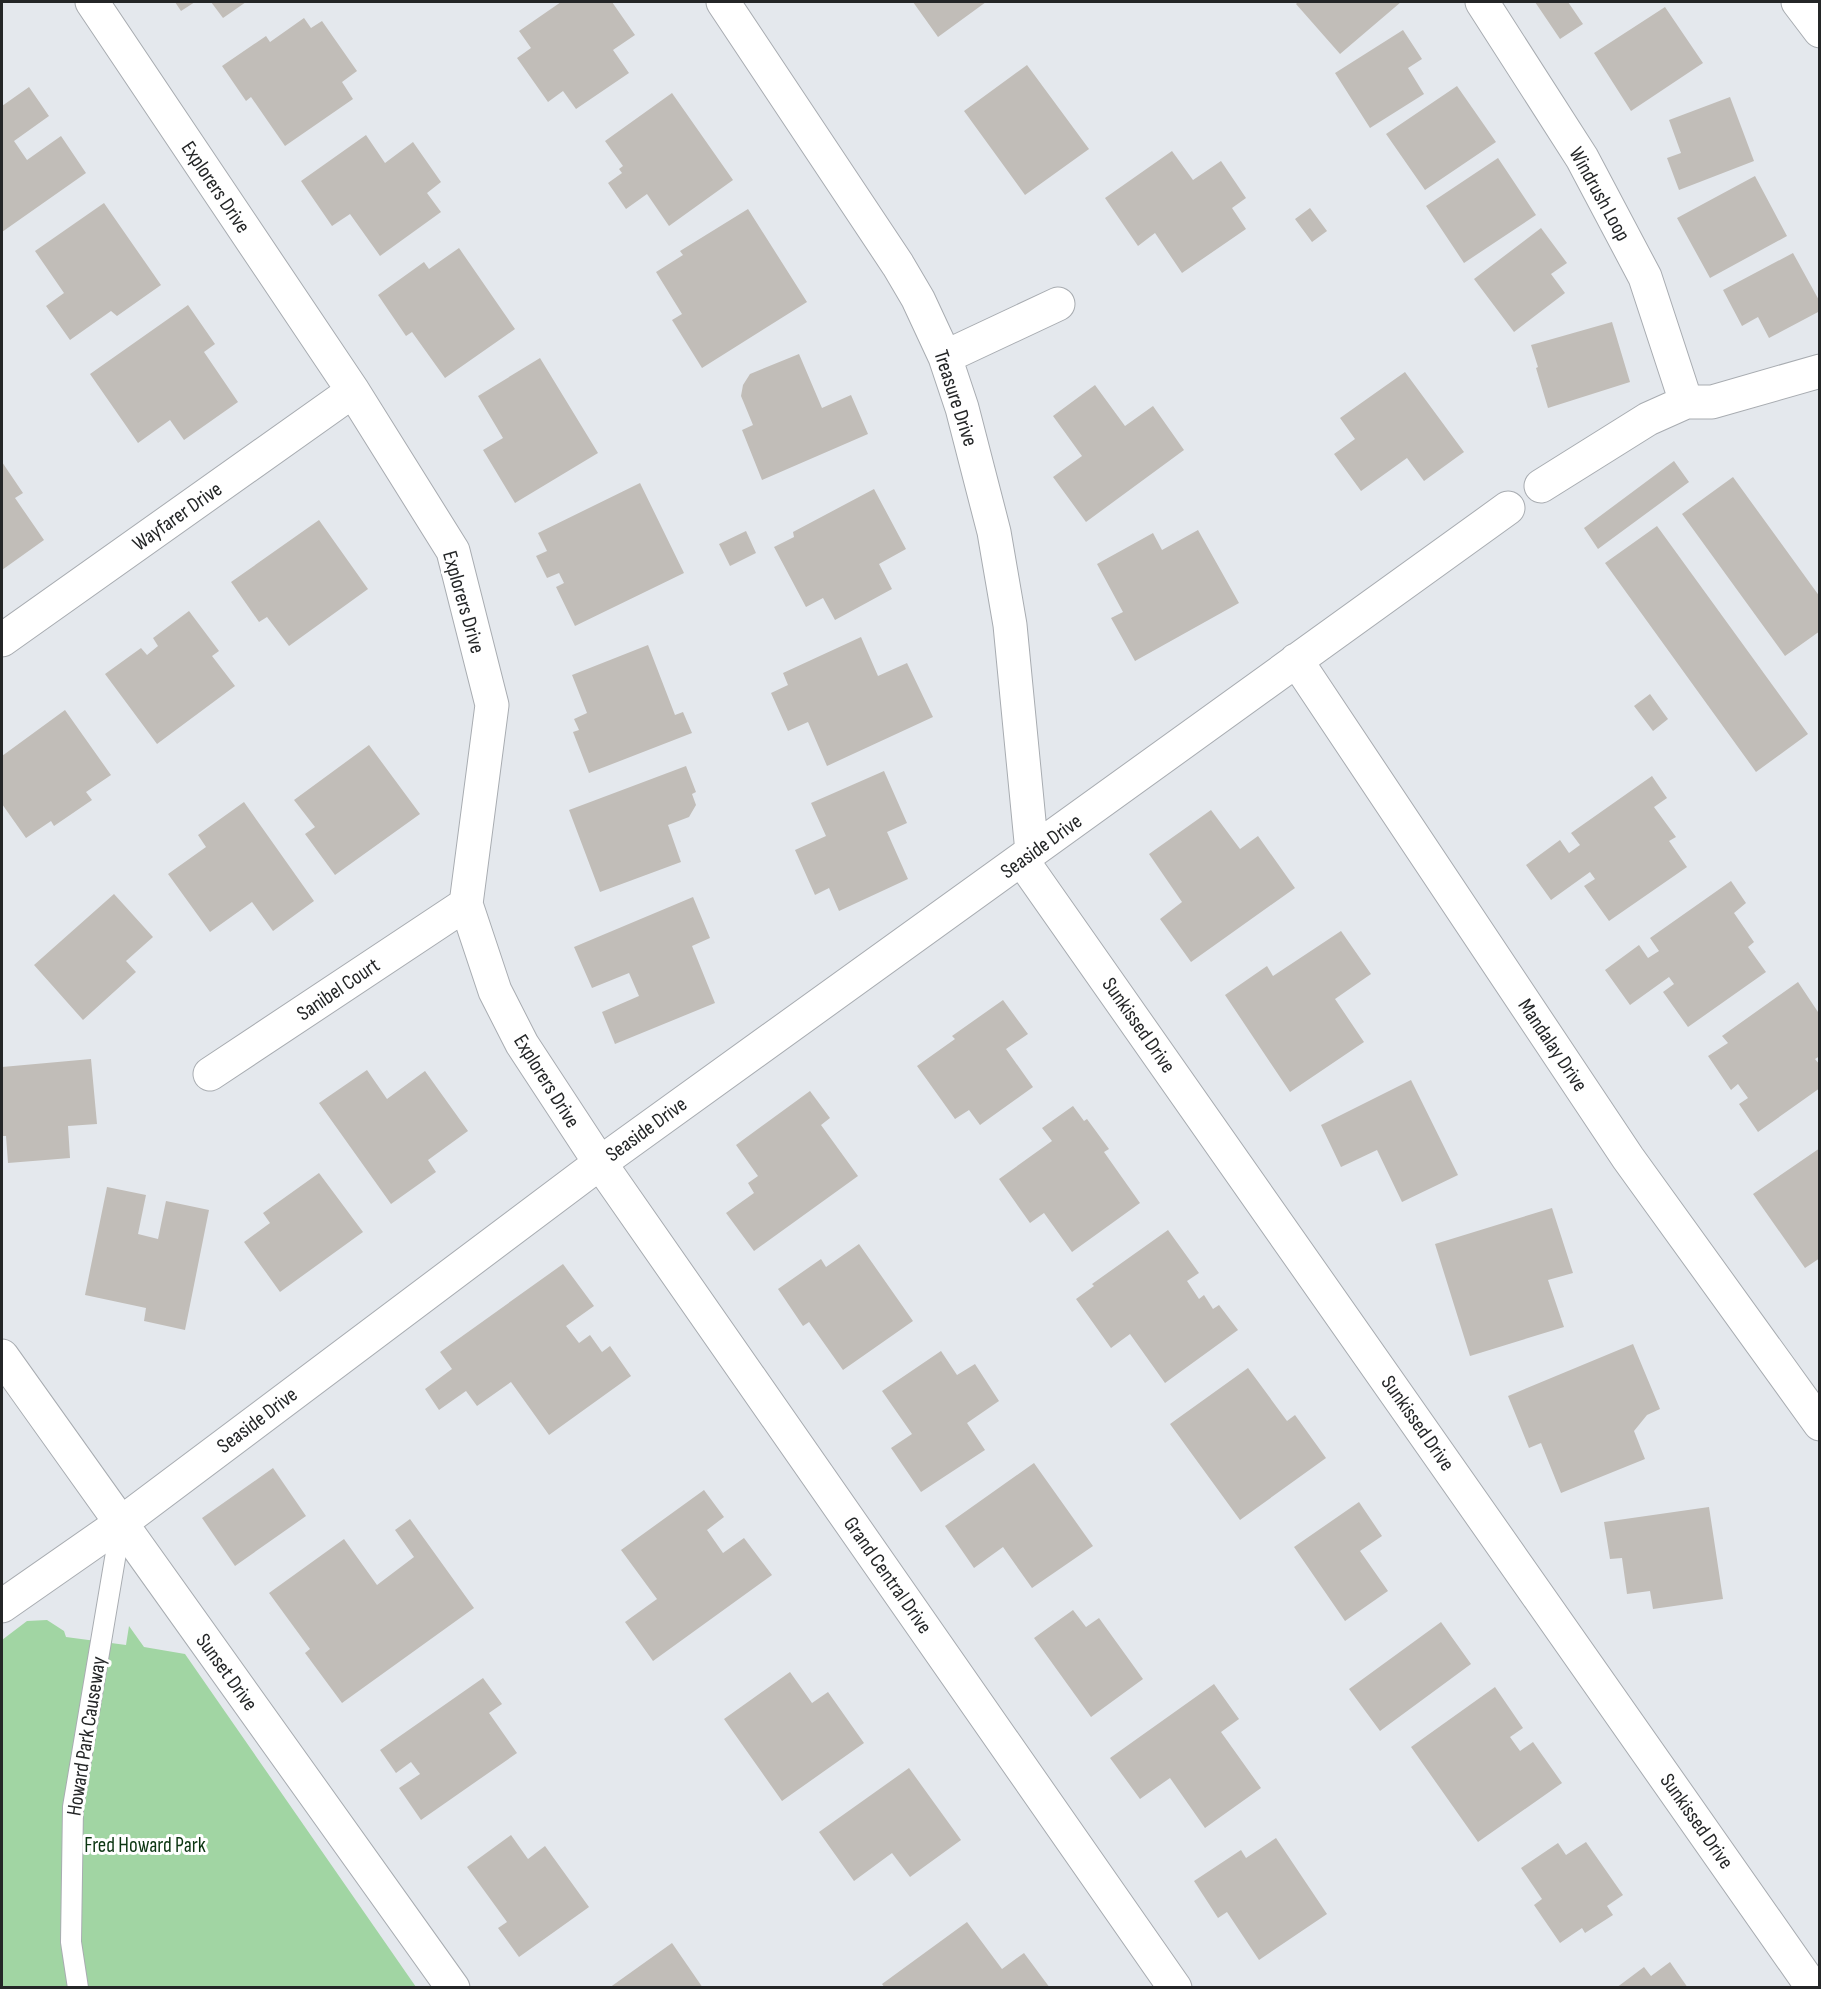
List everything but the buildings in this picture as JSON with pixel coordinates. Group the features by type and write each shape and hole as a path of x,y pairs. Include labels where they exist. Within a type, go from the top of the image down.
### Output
{"street":[{"name":"Explorers Drive","path":"92,2 353,391 453,551 492,705 466,904 495,991 522,1044 600,1163"},
{"name":"Treasure Drive","path":"723,2 898,265 918,299 945,357 962,408 1001,567 1010,625 1027,856"},
{"name":"Windrush Loop","path":"1482,2 1582,158 1645,277 1686,402"},
{"path":"1798,2 1820,31"},
{"path":"945,357 1058,304"},
{"path":"1541,486 1648,418 1686,402 1712,402 1820,371"},
{"name":"Wayfarer Drive","path":"2,640 353,391"},
{"name":"Seaside Drive","path":"2,1606 167,1488 600,1163 1508,508"},
{"name":"Mandalay Drive","path":"1296,660 1628,1158 1820,1424"},
{"name":"Sunkissed Drive","path":"1027,856 1813,1988"},
{"name":"Sanibel Court","path":"210,1074 466,904"},
{"name":"Grand Central Drive","path":"600,1163 1176,1988"},
{"name":"Sunset Drive","path":"2,1356 453,1988"}],"lane":[{"name":"Howard Park Causeway","path":"78,1988 71,1942 73,1807 121,1522"}],"green space":[{"name":"Fred Howard Park","path":"47,1620 64,1631 66,1637 126,1645 129,1626 144,1647 185,1654 416,1987 2,1988 2,1640 27,1621"}]}
